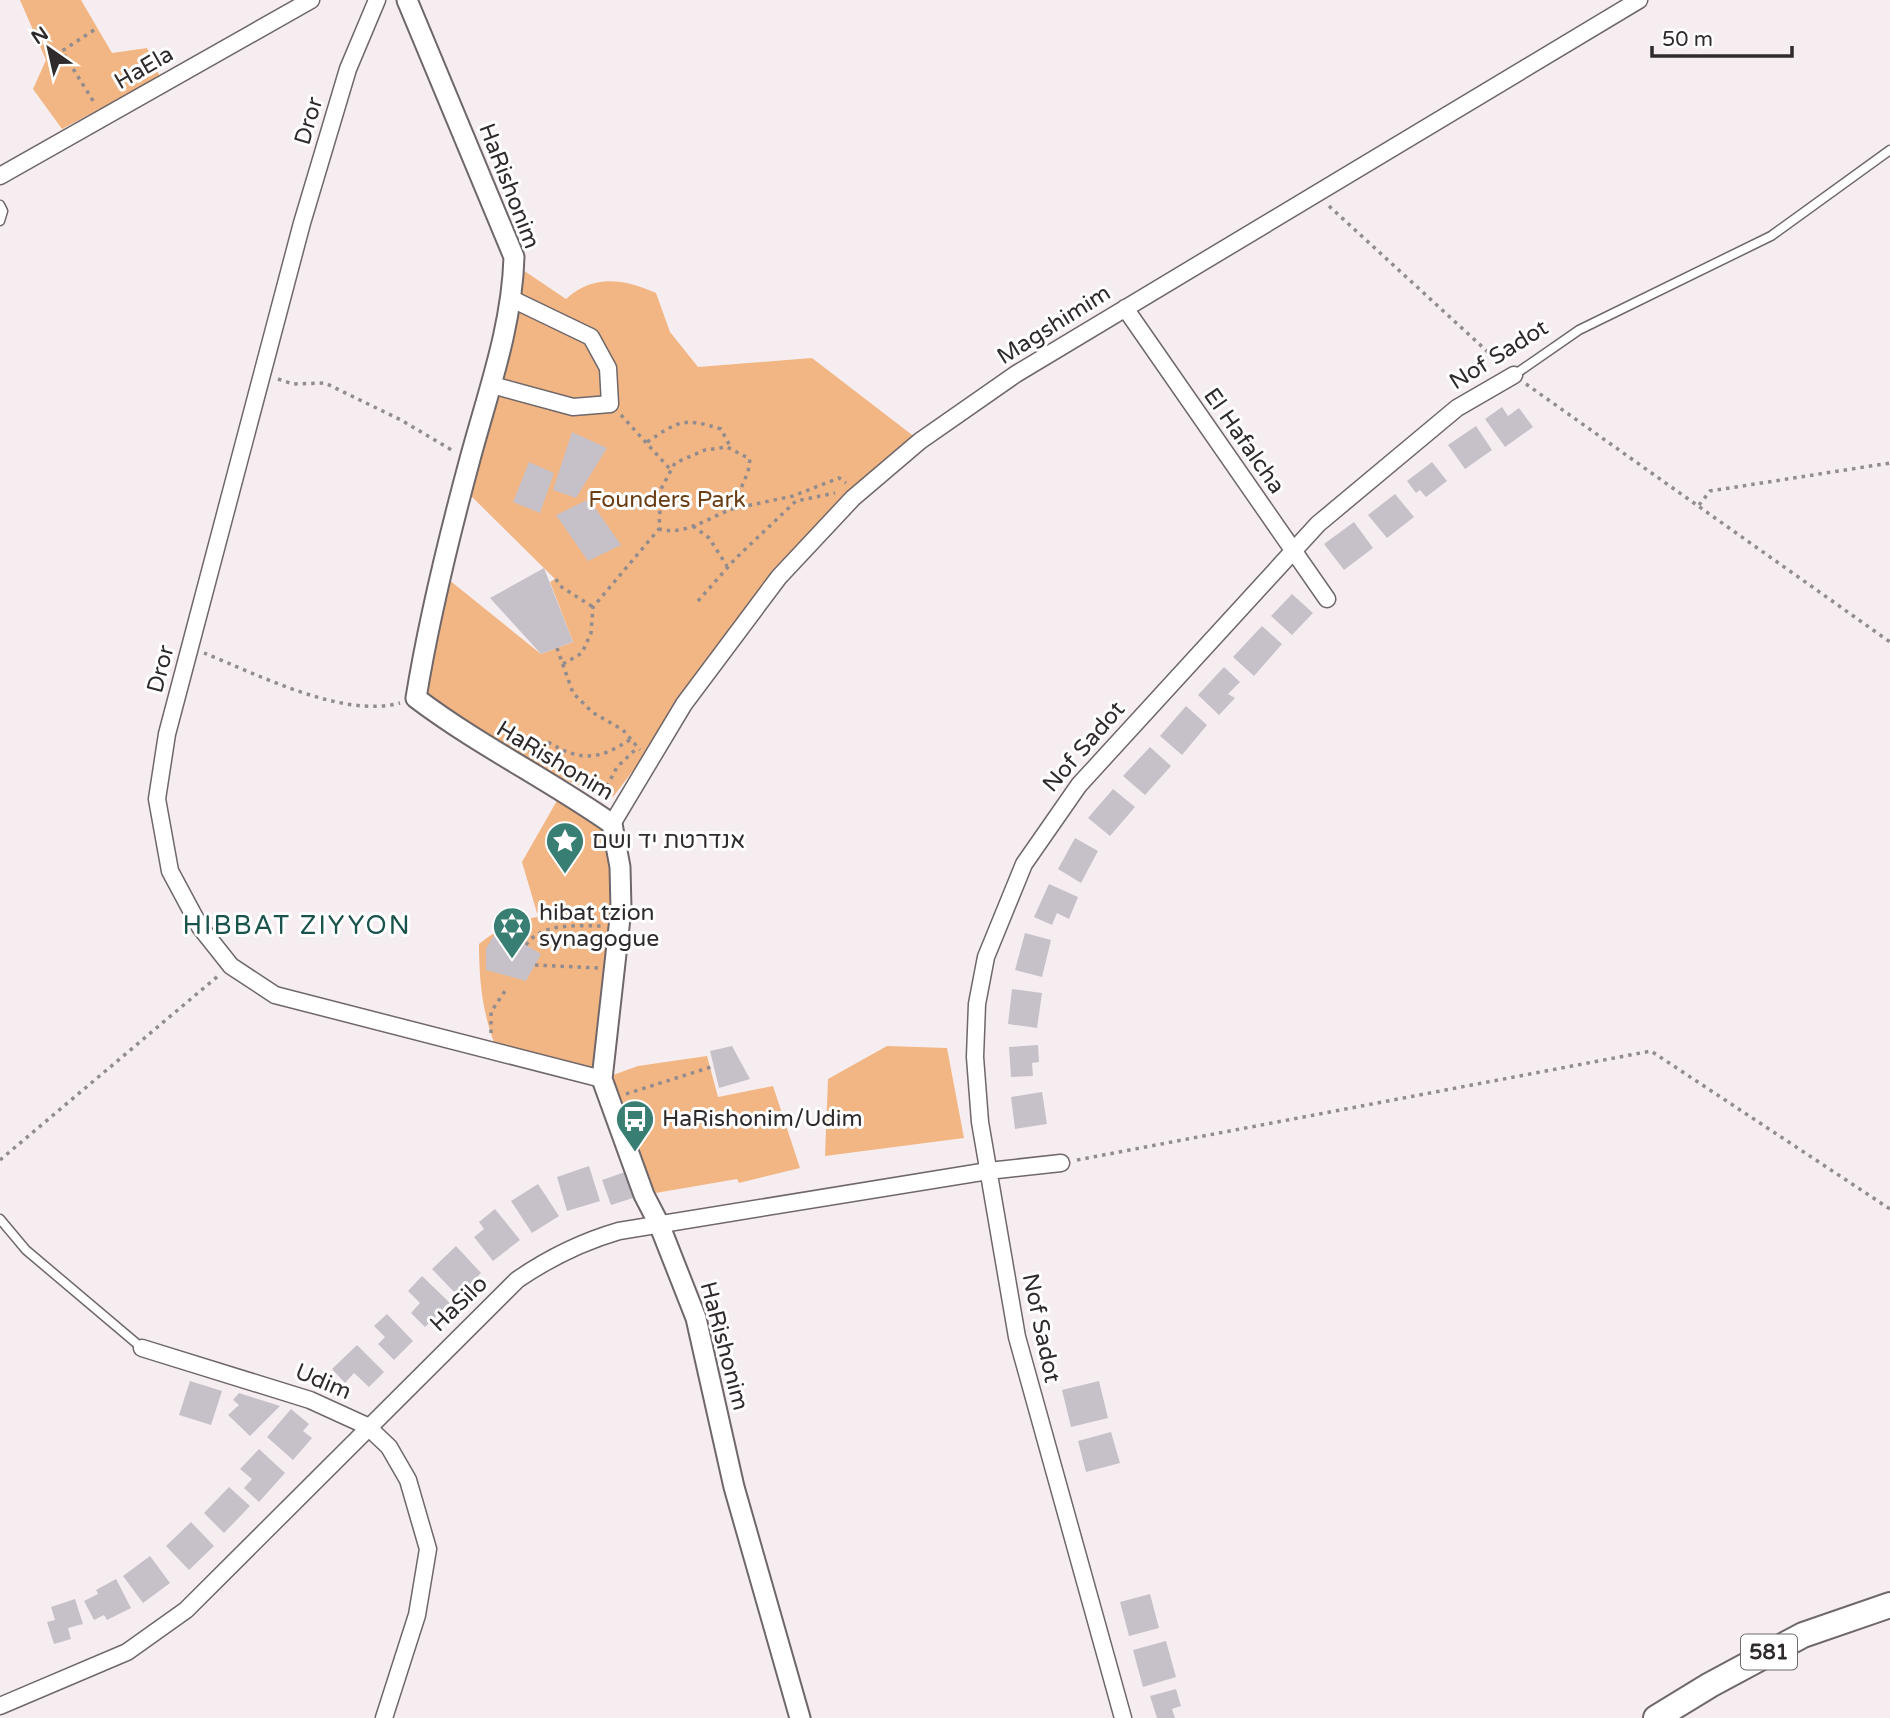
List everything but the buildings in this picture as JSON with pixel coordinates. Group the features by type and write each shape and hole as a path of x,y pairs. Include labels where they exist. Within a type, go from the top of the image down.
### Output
{"main road":[{"name":"581","path":"1657,1718 1710,1685 1803,1635 1890,1605"}],"street":[{"name":"HaEla","path":"0,176 311,0"},
{"name":"Dror","path":"377,0 348,69 302,223 167,734 157,799 170,871 200,927 231,966 275,995 602,1079"},
{"name":"HaRishonim","path":"407,0 514,257 512,299 492,385 470,460 416,698 469,738 563,790 612,824 620,867 619,926 602,1079 644,1195 659,1224 696,1318 734,1487 800,1718"},
{"name":"Magshimim","path":"612,824 684,704 779,577 853,498 920,442 1016,374 1639,0"},
{"path":"492,385 573,407 610,404 608,368 591,337 512,299"},
{"name":"El Hafalcha","path":"1125,308 1327,599"},
{"name":"Nof Sadot","path":"1123,1718 1017,1337 988,1171 975,1057 977,1004 986,957 1024,864 1079,785 1292,550 1408,446 1457,408 1514,375"},
{"name":"HaSilo","path":"0,1706 104,1664 158,1632 220,1578 367,1426 517,1280 547,1259 582,1242 659,1224 988,1171 1061,1163"},
{"name":"Udim","path":"142,1348 273,1386 367,1426 389,1447 408,1480 428,1549 418,1615 384,1718"}],"lane":[{"name":"Nof Sadot","path":"1514,375 1580,330 1771,236 1890,150"},
{"path":"0,205 3,211 0,221"},
{"name":"Udim","path":"0,1219 26,1250 142,1348"}],"path":[{"path":"94,30 62,51 103,118"},
{"path":"1318,194 1344,222 1514,375 1890,642"},
{"path":"262,374 293,384 325,383 401,420 470,460"},
{"path":"647,442 674,425 694,420 721,429 732,450"},
{"path":"635,429 670,469"},
{"path":"563,664 582,653 591,633 593,607 659,529 661,489 670,469 688,456 727,447 750,459 748,472 732,509"},
{"path":"1699,505 1710,491 1890,463"},
{"path":"659,529 670,532 693,526 732,509 793,496 839,478 846,483 853,498"},
{"path":"698,601 727,567 796,501 835,493 845,493 853,498"},
{"path":"693,526 709,538 727,567"},
{"path":"556,579 560,586 593,607"},
{"path":"190,648 262,677 347,704 387,706 416,698"},
{"path":"557,648 573,693 592,712 623,730 650,762"},
{"path":"548,743 578,757 606,754 631,739"},
{"path":"603,793 617,767 638,748"},
{"path":"526,945 532,935 542,929 619,926"},
{"path":"535,965 614,969"},
{"path":"0,1160 231,966"},
{"path":"495,1053 490,1032 491,1012 507,988"},
{"path":"1061,1163 1651,1051 1890,1209"},
{"path":"609,1100 714,1066"}],"green space":[{"path":"20,0 81,0 112,53 147,48 160,77 62,129 33,89 46,60"},
{"name":"Founders Park","path":"514,264 566,299 587,286 610,281 656,293 670,332 698,367 812,358 920,441 832,508 613,797 508,760 416,698 443,575 541,654 573,642 550,582 555,579 463,488"},
{"path":"563,790 612,824 621,909 593,1077 495,1045 484,1007 481,982 479,944 491,935 527,919 581,912 537,913 522,862"},
{"path":"887,1046 947,1048 964,1138 825,1156 828,1079"},
{"path":"707,1056 718,1097 773,1086 800,1168 739,1183 737,1179 644,1195 602,1079 638,1066"}],"place":[{"name":"אנדרטת יד ושם","path":"565,875"},
{"name":"hibat tzion synagogue","path":"512,960"},
{"name":"HaRishonim/Udim","path":"635,1153"}],"district":[{"name":"HIBBAT ZIYYON","path":"297,925"}]}
